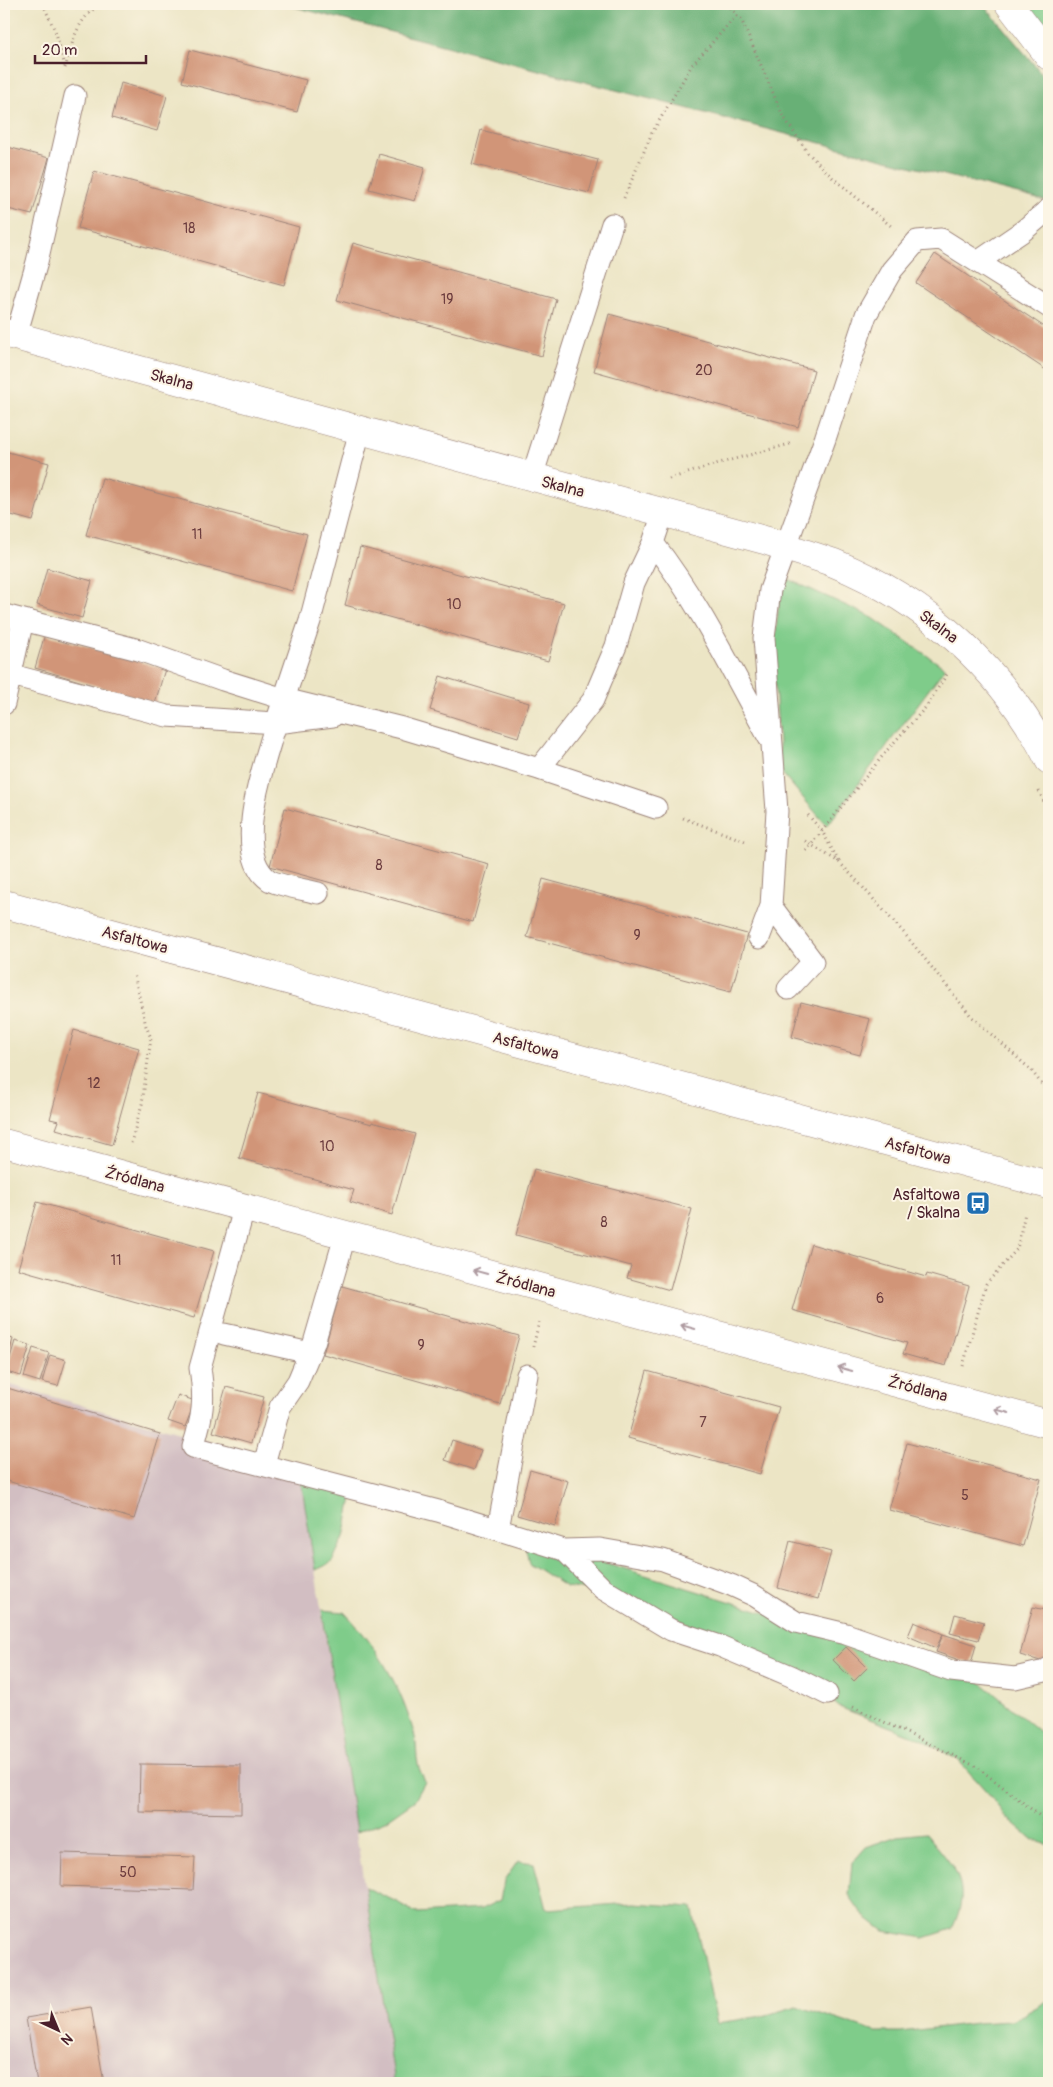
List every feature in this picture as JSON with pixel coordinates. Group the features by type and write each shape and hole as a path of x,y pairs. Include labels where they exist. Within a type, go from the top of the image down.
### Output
{"street":[{"path":"1009,4 1049,56"},
{"name":"Skalna","path":"10,335 653,510 785,547 834,564 890,591 928,616 965,645 1002,685 1034,731 1049,760"},
{"name":"Asfaltowa","path":"4,904 1049,1185"},
{"name":"Źródlana","path":"4,1143 1049,1424"}],"lane":[{"path":"10,335 39,253 75,96"},
{"path":"979,262 1023,231 1049,209"},
{"path":"532,477 612,224"},
{"path":"760,938 771,906 777,811 764,638 770,590 866,315 892,270 917,241 941,239 1049,307"},
{"path":"318,893 270,880 258,867 251,852 250,829 258,786 276,723 310,621 360,430"},
{"path":"540,768 593,700 616,646 634,582 653,543 653,510"},
{"path":"653,543 668,563 718,645 772,744"},
{"path":"4,704 13,617 139,650 223,680 284,699 402,728 540,768 656,808"},
{"path":"7,674 167,716 276,723 346,715"},
{"path":"771,906 813,962 788,989"},
{"path":"244,1209 200,1368 204,1394 194,1447 264,1464 498,1529 564,1550 600,1549 663,1560 755,1596 796,1622 846,1634 951,1672 1015,1678 1046,1671 1049,1668"},
{"path":"264,1464 280,1407 298,1381 310,1353 345,1236"},
{"path":"224,1334 310,1353"},
{"path":"498,1529 527,1375"},
{"path":"564,1550 603,1589 671,1630 720,1646 791,1676 827,1694"}],"path":[{"path":"43,4 56,33 69,89 75,96"},
{"path":"65,66 79,24 100,4"},
{"path":"727,4 737,15 750,37 783,116 808,153 833,178 885,222 917,241"},
{"path":"612,224 652,132 692,65 737,15"},
{"path":"653,510 653,486 681,474 791,443 819,453"},
{"path":"656,808 774,852 795,863 877,762 926,707 952,667"},
{"path":"1038,789 1049,813"},
{"path":"776,826 792,832 839,862 904,933 971,1016 1032,1070 1049,1094"},
{"path":"123,1175 142,1104 151,1038 146,1026 134,976"},
{"path":"954,1398 986,1284 1017,1249 1025,1213"},
{"path":"527,1375 536,1333 549,1290"},
{"path":"827,1694 977,1767 1049,1823"}],"shaded area":[{"path":"4,1383 299,1467 395,2083 4,2083"}],"green space":[{"path":"283,4 983,4 1049,82 1049,202"},
{"path":"1025,4 1049,4 1049,37"},
{"path":"782,576 873,618 945,668 827,826 781,772 773,657"},
{"path":"299,1467 355,1484 344,1537 332,1562 315,1570"},
{"path":"523,1537 976,1678 1049,1740 1049,1845 1033,1840 1005,1816 988,1793 958,1760 921,1739 839,1707 815,1685 630,1596 566,1587 529,1563"},
{"path":"322,1610 344,1612 368,1640 388,1670 410,1719 415,1737 417,1758 425,1782 415,1800 385,1821 356,1832"},
{"path":"926,1833 952,1867 958,1877 961,1888 961,1900 952,1929 924,1938 884,1931 863,1915 849,1895 852,1863 866,1847 897,1836"},
{"path":"518,1861 534,1863 546,1909 634,1903 692,1907 717,2023 763,2016 797,2006 875,2032 900,2032 1012,2021 1049,2000 1049,2083 395,2083 365,1887 416,1913 481,1909 500,1900 504,1881"}],"building":[{"path":"190,50 306,80 297,112 182,82"},
{"path":"121,83 167,96 157,131 112,118"},
{"path":"481,130 598,160 589,193 472,164"},
{"path":"4,146 49,158 32,215 4,208"},
{"path":"379,154 425,167 415,201 369,189"},
{"path":"94,171 299,227 284,285 78,228"},
{"path":"353,243 556,299 542,356 337,300"},
{"path":"935,254 1049,330 1049,372 916,283"},
{"path":"609,314 814,370 798,427 594,371"},
{"path":"4,451 49,463 33,521 4,513"},
{"path":"102,478 307,534 292,591 86,535"},
{"path":"360,547 564,603 548,661 345,605"},
{"path":"47,568 92,581 82,618 37,605"},
{"path":"45,634 165,669 155,703 35,668"},
{"path":"440,676 529,703 518,737 430,710"},
{"path":"285,808 489,864 473,922 270,866"},
{"path":"543,879 747,934 731,992 527,937"},
{"path":"801,1002 870,1019 860,1055 792,1037"},
{"path":"74,1030 139,1048 112,1145 56,1129 59,1121 50,1119"},
{"path":"258,1093 415,1134 392,1215 350,1202 354,1190 239,1158"},
{"path":"534,1169 692,1209 670,1290 627,1278 631,1266 516,1235"},
{"path":"37,1202 214,1251 194,1318 18,1269"},
{"path":"811,1244 926,1277 927,1274 969,1286 946,1366 903,1354 907,1343 792,1310"},
{"path":"342,1286 519,1336 500,1404 323,1354"},
{"path":"4,1336 13,1339 5,1369 4,1369"},
{"path":"15,1341 30,1345 21,1376 6,1372"},
{"path":"33,1348 49,1353 40,1382 24,1377"},
{"path":"50,1355 66,1360 58,1386 42,1382"},
{"path":"647,1371 779,1407 760,1474 628,1438"},
{"path":"4,1387 160,1434 134,1519 4,1480"},
{"path":"226,1387 264,1397 251,1443 213,1432"},
{"path":"178,1395 195,1401 185,1427 168,1421"},
{"path":"452,1440 481,1450 474,1470 445,1460"},
{"path":"907,1443 1041,1479 1023,1546 889,1510"},
{"path":"530,1470 568,1481 555,1526 517,1515"},
{"path":"790,1541 831,1552 818,1599 778,1588"},
{"path":"1033,1607 1049,1611 1049,1642 1044,1662 1020,1655"},
{"path":"955,1614 984,1622 978,1640 950,1633"},
{"path":"914,1622 943,1634 936,1648 908,1636"},
{"path":"943,1634 976,1645 971,1664 936,1652"},
{"path":"846,1647 867,1668 854,1681 833,1660"},
{"path":"140,1764 241,1765 241,1814 139,1812"},
{"path":"62,1853 195,1857 193,1890 61,1886"},
{"path":"91,2007 104,2083 37,2083 26,2018"}],"place":[{"name":"Asfaltowa / Skalna","path":"978,1203"}]}
